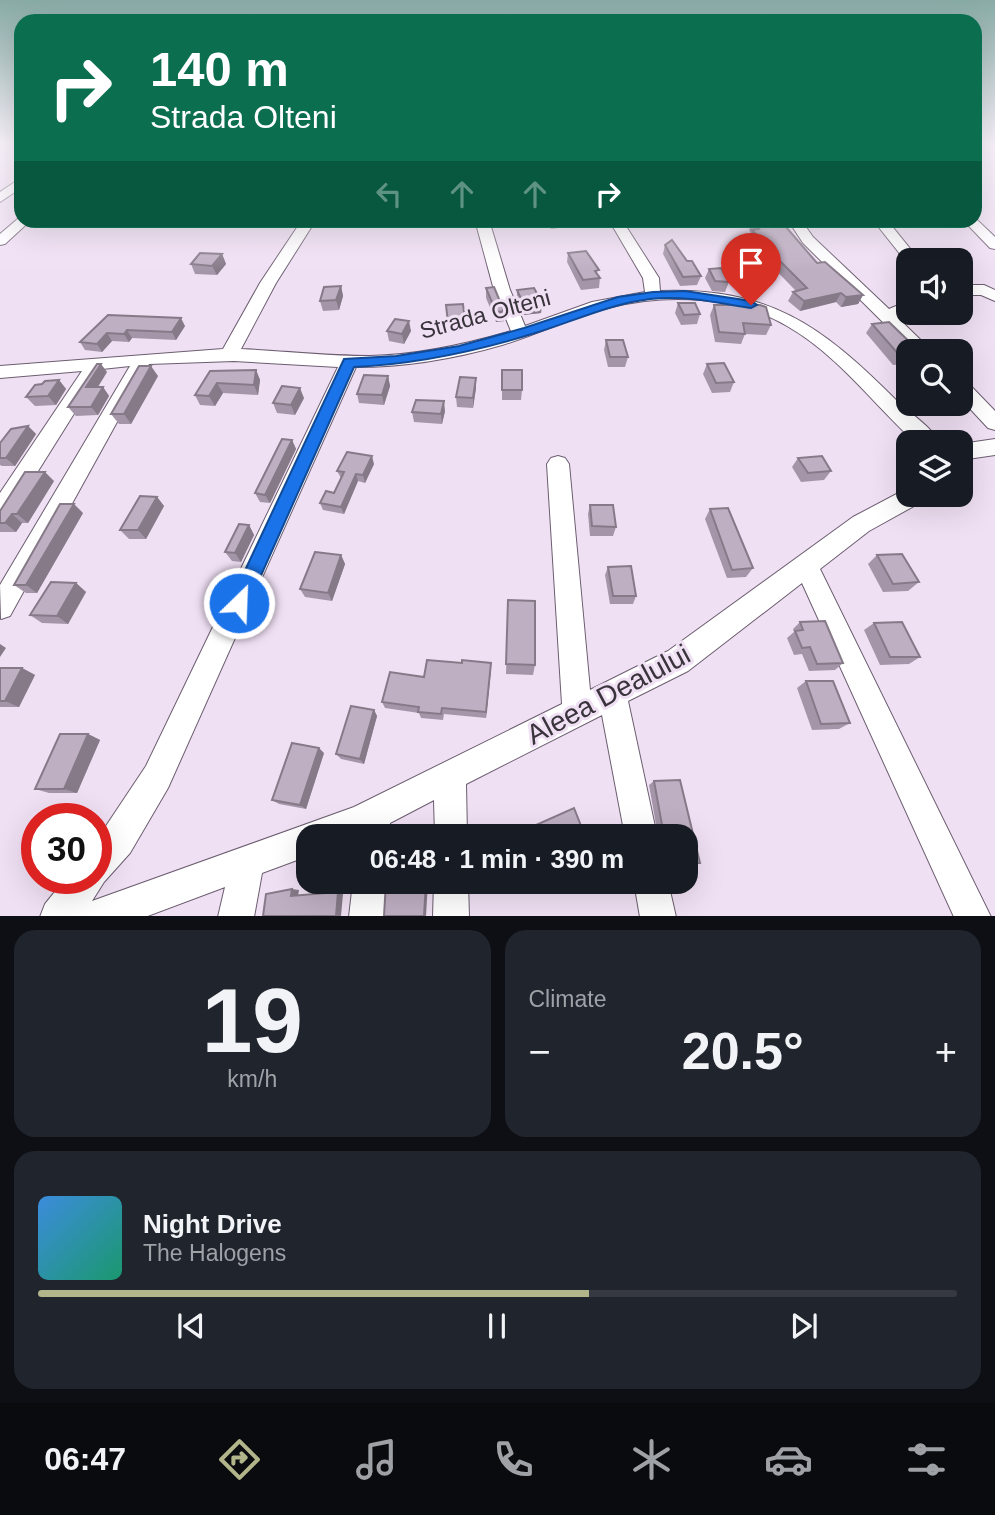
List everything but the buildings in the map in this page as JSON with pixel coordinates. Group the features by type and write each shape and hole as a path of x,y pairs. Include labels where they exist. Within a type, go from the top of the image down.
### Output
{"street":[{"path":"0,198 14,187"},
{"path":"0,241 15,228"},
{"path":"229,355 268,283 304,228"},
{"path":"484,228 502,290 520,333"},
{"path":"620,228 651,278 653,295"},
{"path":"800,228 808,240 910,339"},
{"path":"886,228 902,248"},
{"path":"977,228 995,246"},
{"path":"973,290 984,290 995,296"},
{"name":"Strada Olteni","path":"0,373 229,355 349,362 396,360 448,353 520,333 618,300 653,295 718,299 770,310 823,343 916,430"},
{"path":"886,316 896,311"},
{"path":"1,607 142,360"},
{"path":"112,848 157,777 349,362"},
{"path":"0,512 96,364"},
{"path":"973,400 995,423"},
{"path":"973,450 995,447"},
{"path":"558,464 576,712"},
{"name":"Aleea Dealului","path":"376,824 450,775 678,661 861,524 896,505"},
{"path":"806,566 973,916"},
{"path":"612,694 639,824"},
{"path":"450,775 451,824"},
{"path":"105,915 296,843"},
{"path":"236,916 247,861"},
{"path":"58,916 75,894"},
{"path":"367,916 369,894"},
{"path":"451,894 451,916"},
{"path":"653,894 658,916"}],"route":[{"path":"239,603 349,362 396,360 459,351 529,331 618,300 653,295 685,295 751,305"}]}
